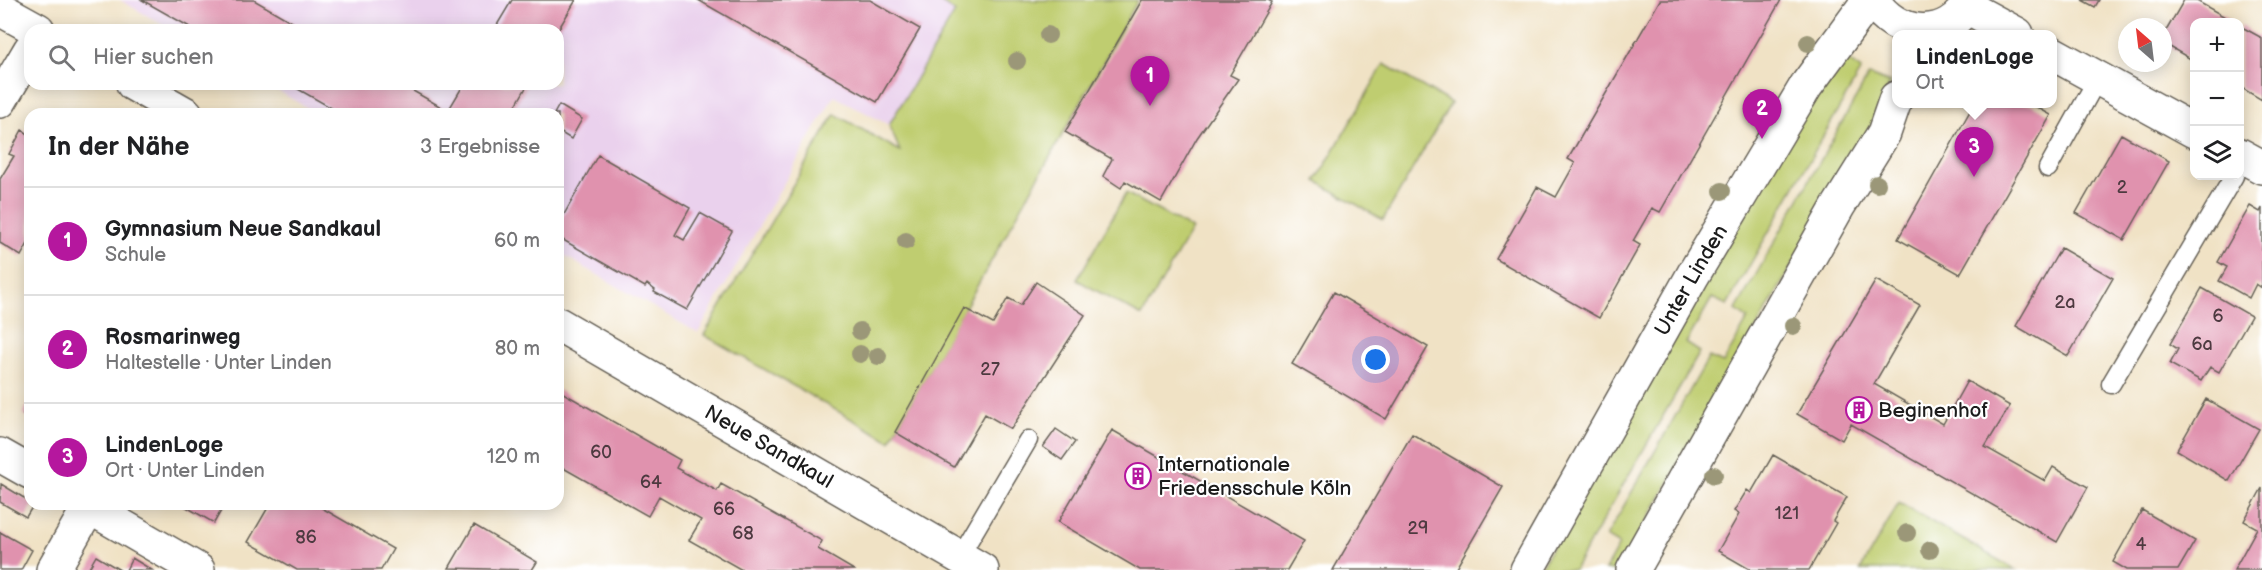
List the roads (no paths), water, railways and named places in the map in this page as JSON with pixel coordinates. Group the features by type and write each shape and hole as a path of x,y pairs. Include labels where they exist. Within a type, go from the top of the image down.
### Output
{"street":[{"path":"1871,0 1880,12 1907,30"},
{"name":"Unter Linden","path":"1527,570 1693,275 1800,96 1871,0"},
{"path":"1932,30 1955,19 1968,3 2011,30"},
{"path":"2057,56 2190,129"},
{"path":"0,101 24,60"},
{"path":"144,90 175,108"},
{"path":"1633,570 1839,205 1884,133 1893,108"},
{"name":"Neue Sandkaul","path":"564,327 970,563"},
{"path":"0,455 24,469"},
{"path":"53,570 83,510"},
{"path":"95,510 198,570"}],"lane":[{"path":"2048,168 2098,78"},
{"path":"2111,384 2234,180"},
{"path":"970,563 1028,440"}],"place":[{"name":"Gymnasium Neue Sandkaul","path":"1150,106"},
{"name":"Rosmarinweg","path":"1762,139"},
{"name":"LindenLoge","path":"1974,177"},
{"name":"Beginenhof","path":"1859,410"},
{"name":"Internationale Friedensschule Köln","path":"1138,476"}]}
